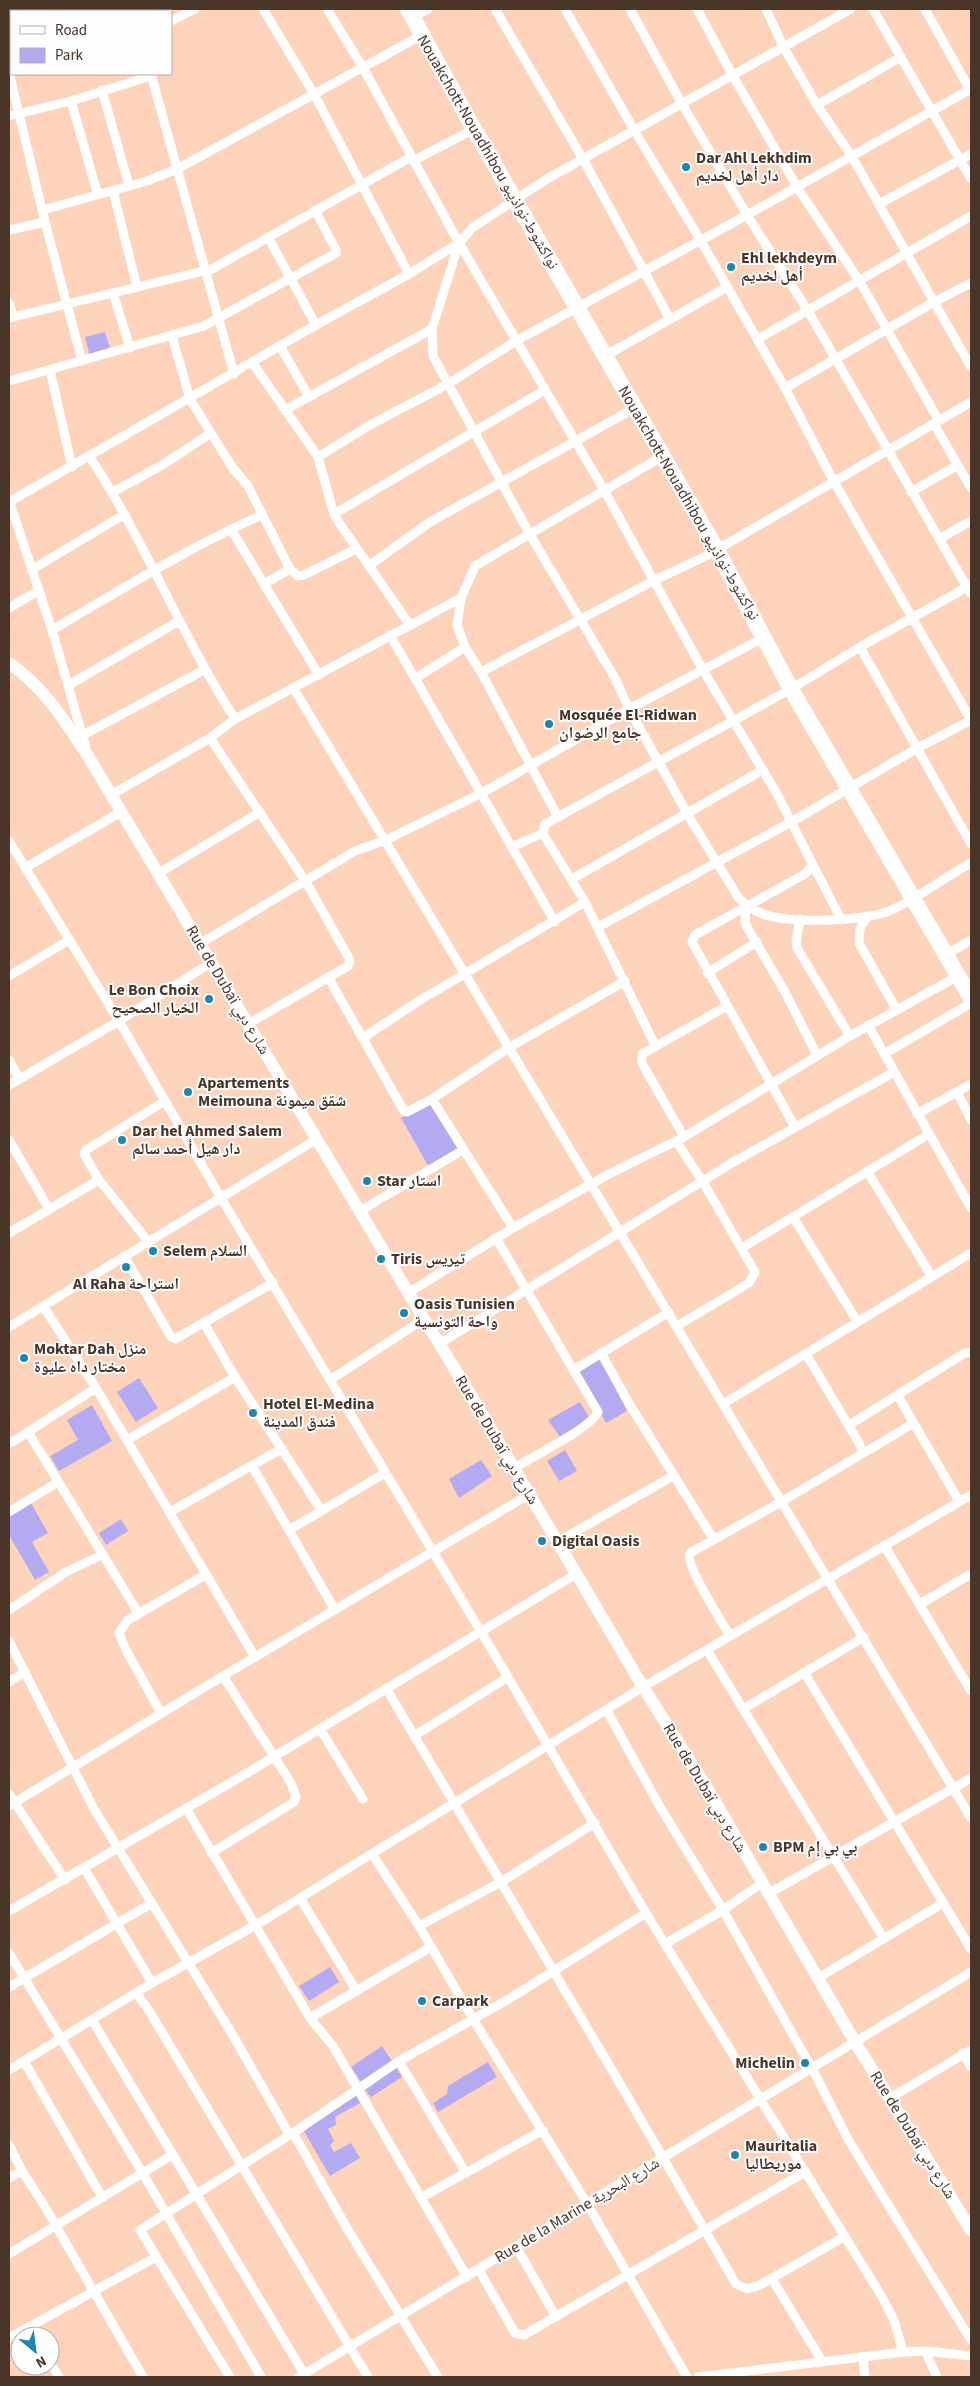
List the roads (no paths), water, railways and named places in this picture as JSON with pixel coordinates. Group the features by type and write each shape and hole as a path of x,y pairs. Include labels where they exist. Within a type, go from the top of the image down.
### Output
{"highway":[{"name":"Nouakchott-Nouadhibou نواكشوط-نواذيبو","path":"410,13 576,308 717,550 792,689 971,998"}],"street":[{"path":"172,20 195,9"},
{"path":"263,9 314,94 363,183 409,274"},
{"path":"327,9 362,66 459,243 604,490 703,670 763,770 841,918"},
{"path":"410,13 428,9"},
{"path":"495,9 583,159 670,320"},
{"path":"565,9 634,130 758,339 833,480 971,720 916,749 791,822 598,927"},
{"path":"512,847 543,832 546,824 558,817 792,689 860,647 970,589 938,539 808,311 747,215 682,104 630,9"},
{"path":"697,9 733,76 798,187 860,282 888,330 958,465 970,484"},
{"path":"766,9 783,46 817,105 851,155 971,367"},
{"path":"88,756 52,630 9,501 90,457 316,325 409,274 459,243 472,228 515,199 851,9"},
{"path":"872,9 971,179"},
{"path":"318,457 370,425 448,384 516,341 701,241 970,89 925,9"},
{"path":"43,210 113,191 177,169 362,66 422,35"},
{"path":"817,105 900,58"},
{"path":"9,72 45,222 82,360"},
{"path":"9,116 71,101 151,75 234,374"},
{"path":"102,90 129,186"},
{"path":"71,101 98,195"},
{"path":"9,303 11,318 218,267 363,183 474,129"},
{"path":"879,204 971,154"},
{"path":"113,191 137,287"},
{"path":"9,381 172,336 218,320 336,253 315,210"},
{"path":"758,339 860,282 971,216"},
{"path":"9,230 45,222"},
{"path":"268,237 316,325"},
{"path":"459,243 432,329 433,356 529,534 614,678 629,710 687,813 738,897 746,905 765,914 800,919 867,916 897,908 971,862"},
{"path":"785,388 934,302 971,283"},
{"path":"605,356 728,287"},
{"path":"113,293 130,348"},
{"path":"285,410 432,329"},
{"path":"172,336 190,399 232,466 248,486 290,569 298,576 304,575 356,549"},
{"path":"280,346 309,397"},
{"path":"252,362 318,457 334,514 356,549 370,565 410,625"},
{"path":"50,370 72,467"},
{"path":"334,514 546,390"},
{"path":"481,672 655,580 717,550 833,480 971,402"},
{"path":"370,565 430,522 635,408"},
{"path":"113,492 164,464 211,433"},
{"path":"558,817 481,672 465,647 457,625 461,598 474,566 663,456"},
{"path":"90,457 126,514 204,670 235,719"},
{"path":"911,492 958,465"},
{"path":"31,570 126,514"},
{"path":"52,630 231,528 262,515"},
{"path":"938,539 971,521"},
{"path":"231,528 319,676"},
{"path":"264,584 290,569"},
{"path":"9,608 38,591"},
{"path":"111,795 210,738 235,719 319,676 390,635 461,598"},
{"path":"69,685 179,622"},
{"path":"390,635 555,922"},
{"path":"201,943 355,851 386,840 482,793 629,710 765,637"},
{"path":"416,678 465,647"},
{"path":"860,647 971,844"},
{"name":"Rue de Dubaï شارع دبي","path":"9,663 44,693 57,708 88,756 317,1138 408,1294 530,1494 643,1687 709,1791 855,2042 967,2214 971,2230"},
{"path":"83,735 204,670"},
{"path":"294,689 971,1818"},
{"path":"210,738 306,882 350,958 348,966 248,1024"},
{"path":"572,879 763,770"},
{"path":"25,868 122,812"},
{"path":"159,873 260,812"},
{"path":"543,832 564,870 572,879 585,902 655,1045"},
{"path":"9,841 119,1021 221,1198 508,1677 548,1748 595,1823 646,1913 894,2320 903,2352"},
{"path":"795,1127 707,973 692,942 695,935 746,905 805,874 813,865"},
{"path":"363,1038 417,1002 555,922 585,902"},
{"path":"746,905 745,921 817,1055"},
{"path":"867,916 860,929 859,943 896,1009"},
{"path":"800,919 796,941 797,948 850,1036"},
{"path":"9,976 69,940"},
{"path":"947,954 971,940"},
{"path":"707,973 757,942"},
{"path":"9,1085 119,1021 212,962"},
{"path":"408,1294 513,1228 592,1184 680,1139 868,1025 958,976"},
{"path":"328,977 404,1111 410,1112 510,1047 625,981"},
{"path":"884,1054 971,1003"},
{"path":"677,1326 749,1283 755,1272 680,1139 642,1064 642,1054 727,1006"},
{"path":"868,1025 971,1208"},
{"path":"9,1060 19,1078"},
{"path":"439,1344 795,1127 894,1072"},
{"path":"917,1114 971,1084"},
{"path":"957,1092 971,1120"},
{"path":"432,1098 513,1228"},
{"path":"148,1241 99,1180 85,1158 86,1150 166,1101"},
{"path":"742,1248 929,1134"},
{"path":"9,1327 317,1138"},
{"path":"9,1140 49,1209"},
{"path":"360,1212 463,1150"},
{"path":"867,1171 932,1277"},
{"path":"9,1233 99,1180"},
{"path":"793,1217 857,1321"},
{"path":"496,1238 598,1412 595,1419 514,1468"},
{"path":"723,1404 971,1253"},
{"path":"124,1257 171,1337 175,1340 272,1283"},
{"path":"43,1306 96,1388 255,1657"},
{"path":"574,1370 669,1312"},
{"path":"330,1380 424,1319"},
{"path":"204,1323 235,1377 321,1510"},
{"path":"849,1426 965,1353 971,1352"},
{"path":"601,1353 672,1476 714,1540"},
{"path":"806,1354 863,1453"},
{"path":"127,1440 235,1377"},
{"path":"9,1443 96,1388"},
{"path":"898,1396 960,1502"},
{"path":"730,1636 698,1578 688,1556 690,1552 781,1502 914,1423"},
{"path":"28,1432 139,1614"},
{"path":"170,1512 281,1449"},
{"path":"252,1466 335,1610"},
{"path":"289,1530 385,1473"},
{"path":"557,1542 672,1476"},
{"path":"9,1512 58,1482"},
{"path":"12,1805 161,1713 530,1494"},
{"path":"9,2070 152,1983 256,1925 607,1712 643,1687 971,1494"},
{"path":"884,1546 971,1691"},
{"path":"9,1610 66,1572 102,1555"},
{"path":"9,1911 65,1880 117,1846 273,1757 480,1630 576,1574"},
{"path":"920,1604 971,1574"},
{"path":"161,1713 126,1650 119,1633 124,1624 205,1575"},
{"path":"743,1709 864,1637"},
{"path":"9,1640 94,1809 189,1964 289,2134 293,2133"},
{"path":"707,1650 884,1939"},
{"path":"9,1682 25,1672"},
{"path":"804,1672 971,1949"},
{"path":"211,1853 294,1802 296,1797 295,1791 223,1676"},
{"path":"414,1736 508,1677"},
{"path":"386,1688 554,1970 736,2284 741,2288 747,2289 772,2279 844,2237"},
{"path":"607,1712 660,1807 723,1910 812,2070 849,2141 971,2340"},
{"path":"320,1728 363,1799"},
{"path":"665,1944 723,1910 833,1856 971,1778"},
{"path":"9,1794 12,1805 65,1880"},
{"path":"186,1808 310,2018 333,2046 467,2277"},
{"path":"418,1926 501,1882 595,1823"},
{"path":"372,1854 543,2130 687,2377"},
{"path":"84,1868 152,1983"},
{"path":"300,1898 356,1990"},
{"path":"9,1986 152,1903"},
{"path":"818,1978 943,1903"},
{"path":"230,2377 140,2230 293,2133 399,2061 473,2019 646,1913"},
{"path":"310,2018 431,1947"},
{"path":"9,1953 167,2214 261,2377"},
{"name":"Rue de la Marine شارع البحرية","path":"303,2376 812,2070 971,1972"},
{"path":"136,1993 148,2009 368,2377"},
{"path":"92,2020 303,2376"},
{"path":"890,2098 967,2052 971,2067"},
{"path":"24,2061 102,2198"},
{"path":"399,2061 466,2173"},
{"path":"422,2197 543,2130"},
{"path":"293,2133 400,2317 438,2377"},
{"path":"9,2145 22,2171 95,2292 143,2377"},
{"path":"9,2254 172,2155"},
{"path":"9,2178 22,2171"},
{"path":"479,2270 515,2333 520,2336 805,2172"},
{"path":"517,2248 556,2317"},
{"path":"32,2326 156,2257"},
{"path":"772,2279 822,2361"},
{"path":"925,2351 935,2375"},
{"path":"698,2377 903,2352 925,2351 971,2356"},
{"path":"862,2356 865,2377"}],"place":[{"name":"Dar Ahl Lekhdim دار أهل لخديم","path":"686,167"},
{"name":"Ehl lekhdeym أهل لخديم","path":"731,267"},
{"name":"Mosquée El-Ridwan جامع الرضوان","path":"549,724"},
{"name":"Le Bon Choix الخيار الصحيح","path":"209,999"},
{"name":"Apartements Meimouna شقق ميمونة","path":"188,1092"},
{"name":"Dar hel Ahmed Salem دار هيل أحمد سالم","path":"122,1140"},
{"name":"Star استار","path":"367,1181"},
{"name":"Selem السلام","path":"153,1251"},
{"name":"Tiris تيريس","path":"381,1259"},
{"name":"Al Raha استراحة","path":"126,1267"},
{"name":"Oasis Tunisien واحة التونسية","path":"404,1313"},
{"name":"Moktar Dah منزل مختار داه عليوة","path":"24,1358"},
{"name":"Hotel El-Medina فندق المدينة","path":"253,1413"},
{"name":"Digital Oasis","path":"542,1541"},
{"name":"BPM بي بي إم","path":"763,1847"},
{"name":"Carpark","path":"422,2001"},
{"name":"Michelin","path":"805,2063"},
{"name":"Mauritalia موريطاليا","path":"735,2155"}]}
